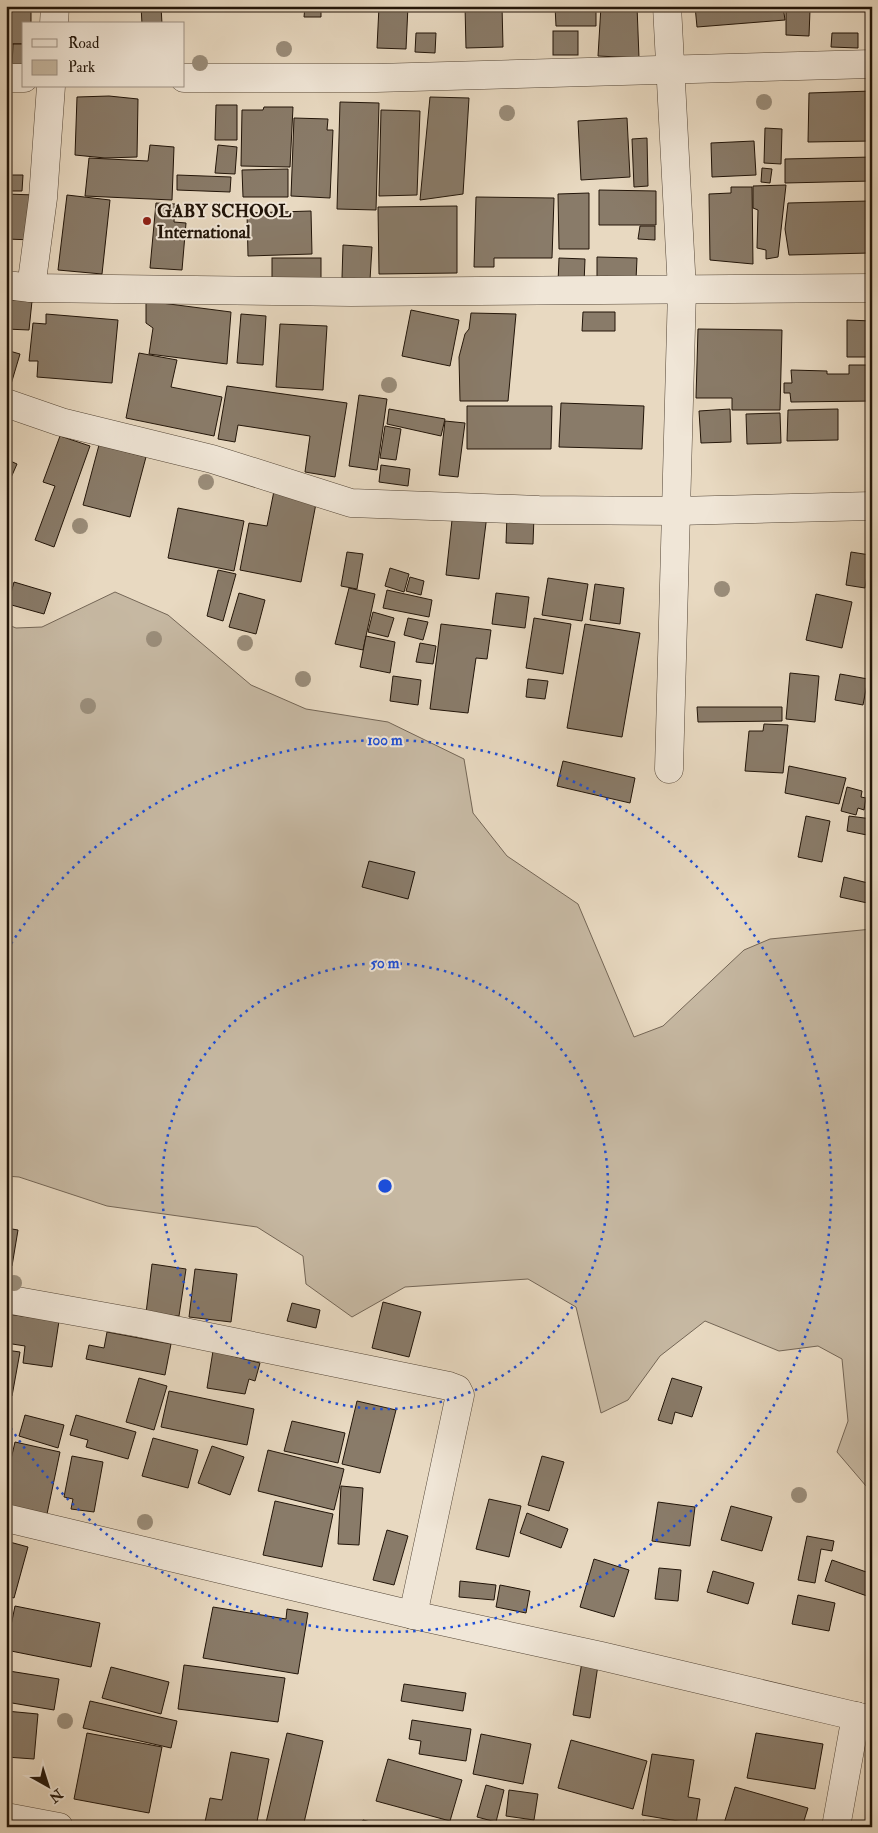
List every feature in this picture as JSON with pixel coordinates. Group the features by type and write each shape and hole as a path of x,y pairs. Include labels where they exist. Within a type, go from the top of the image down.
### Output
{"street":[{"path":"54,22 55,6"},
{"path":"667,6 682,290 669,769"},
{"path":"185,78 376,78 872,64"},
{"path":"6,78 22,78"},
{"path":"50,88 43,198 19,286 351,292 872,288"},
{"path":"6,403 61,422 212,459 351,503 539,510 677,511 872,506"},
{"path":"6,1299 140,1323 457,1389 460,1395 413,1615"},
{"path":"6,1518 413,1615 602,1656 864,1718 836,1827"},
{"path":"6,1817 59,1827"}],"green space":[{"path":"115,592 168,615 251,685 306,709 388,722 464,759 473,813 507,856 578,904 634,1037 663,1026 744,950 770,939 872,929 872,1493 837,1452 848,1421 842,1359 818,1346 779,1351 705,1321 660,1356 628,1400 601,1413 576,1307 528,1279 405,1287 352,1317 306,1284 303,1256 257,1227 107,1206 19,1177 6,1176 6,624 16,628 42,627"}],"building":[{"path":"6,6 31,6 31,22 22,22 22,44 6,44"},
{"path":"141,6 161,6 162,22 142,22"},
{"path":"305,6 321,6 321,17 304,17"},
{"path":"379,6 408,6 406,49 377,48"},
{"path":"465,6 502,6 503,47 466,48"},
{"path":"555,6 596,6 596,26 556,26"},
{"path":"601,6 637,6 639,58 598,56"},
{"path":"695,6 783,6 785,20 697,27"},
{"path":"786,6 846,6 846,10 810,10 809,36 786,35"},
{"path":"553,31 578,31 578,55 553,55"},
{"path":"416,33 436,33 435,53 415,52"},
{"path":"832,33 858,33 858,48 831,47"},
{"path":"13,44 22,44 22,67 12,66"},
{"path":"872,91 872,141 808,142 809,93"},
{"path":"109,96 138,99 137,157 105,158 75,155 77,97"},
{"path":"430,97 469,98 463,194 420,200"},
{"path":"340,102 379,103 376,210 337,209"},
{"path":"216,105 237,105 237,140 215,140"},
{"path":"264,107 293,107 290,167 241,166 242,110 263,110"},
{"path":"381,110 420,111 417,195 379,196"},
{"path":"294,118 328,119 327,130 333,130 330,198 291,196"},
{"path":"627,118 630,177 581,180 578,121"},
{"path":"765,128 782,129 781,164 764,163"},
{"path":"647,138 648,186 634,187 632,139"},
{"path":"754,141 756,175 712,177 711,143"},
{"path":"150,145 174,147 172,200 85,196 89,158 148,161"},
{"path":"218,145 237,147 235,174 215,173"},
{"path":"872,157 872,181 785,183 785,159"},
{"path":"762,168 772,169 770,183 761,182"},
{"path":"288,169 288,197 243,197 242,170"},
{"path":"6,175 23,175 22,191 6,191"},
{"path":"177,175 231,177 230,192 177,190"},
{"path":"786,185 778,257 766,259 766,250 757,248 758,210 753,208 753,186"},
{"path":"731,187 752,187 753,264 710,260 709,194 731,193"},
{"path":"599,190 656,191 656,225 599,225"},
{"path":"589,193 589,249 559,249 558,194"},
{"path":"6,194 35,195 34,240 6,239"},
{"path":"67,195 110,200 102,274 58,270"},
{"path":"476,197 554,198 552,258 494,258 494,267 474,267"},
{"path":"869,201 870,253 789,255 785,229 788,203"},
{"path":"156,203 175,204 174,222 186,223 182,270 150,268"},
{"path":"457,206 457,273 379,274 378,207"},
{"path":"311,211 312,254 248,256 247,213"},
{"path":"640,226 655,226 655,240 638,239"},
{"path":"343,245 372,247 370,280 342,278"},
{"path":"597,257 637,258 636,280 597,279"},
{"path":"272,258 321,258 321,283 272,283"},
{"path":"559,258 585,259 584,284 558,283"},
{"path":"6,300 32,301 29,330 6,329"},
{"path":"146,301 231,312 227,364 149,354 153,328 146,323"},
{"path":"411,310 459,320 450,366 402,356"},
{"path":"583,312 615,312 615,331 582,331"},
{"path":"471,313 516,314 508,401 460,401 459,357 465,334 469,329"},
{"path":"46,314 118,320 112,383 37,377 38,361 29,361 33,323 46,324"},
{"path":"241,314 266,316 263,365 237,363"},
{"path":"847,320 872,321 872,357 847,357"},
{"path":"280,324 327,326 323,390 276,387"},
{"path":"698,329 782,330 780,410 732,410 732,398 696,398"},
{"path":"6,350 20,354 9,391 6,390"},
{"path":"139,353 177,360 171,387 222,397 214,436 126,418"},
{"path":"849,365 872,365 872,401 791,402 790,393 784,393 784,383 792,383 791,370 827,371 827,374 849,374"},
{"path":"227,386 347,403 335,477 305,472 310,436 238,425 235,442 218,439"},
{"path":"359,395 387,399 377,470 349,466"},
{"path":"561,403 644,406 642,449 559,447"},
{"path":"467,406 552,406 551,449 467,449"},
{"path":"389,409 445,419 441,436 387,424"},
{"path":"730,409 731,442 701,443 699,411"},
{"path":"838,409 838,440 787,441 788,410"},
{"path":"780,413 781,443 747,444 746,414"},
{"path":"445,421 465,423 458,477 439,475"},
{"path":"385,426 401,429 396,460 380,458"},
{"path":"60,436 90,446 54,547 35,540 55,486 43,482"},
{"path":"99,445 146,457 130,517 83,505"},
{"path":"6,459 17,464 6,489"},
{"path":"381,465 410,469 408,486 379,482"},
{"path":"275,486 318,493 301,582 240,570 249,523 267,526"},
{"path":"178,508 244,521 234,571 168,558"},
{"path":"453,511 487,515 479,579 446,575"},
{"path":"507,515 534,516 533,544 506,543"},
{"path":"347,552 363,554 357,589 341,586"},
{"path":"851,552 870,555 865,588 846,585"},
{"path":"390,568 409,574 404,592 385,586"},
{"path":"218,570 236,574 223,621 207,616"},
{"path":"410,577 424,581 421,595 406,591"},
{"path":"548,578 588,584 582,621 542,615"},
{"path":"14,582 51,593 44,614 8,604"},
{"path":"595,584 624,588 620,624 590,620"},
{"path":"349,588 375,594 363,650 335,644"},
{"path":"387,590 432,600 429,617 383,608"},
{"path":"239,593 265,600 256,634 229,627"},
{"path":"496,593 529,597 525,628 492,624"},
{"path":"816,594 852,602 842,648 806,640"},
{"path":"373,612 394,618 388,637 368,632"},
{"path":"408,618 428,622 423,640 404,635"},
{"path":"534,618 571,624 563,674 526,668"},
{"path":"441,624 491,630 487,659 476,658 468,713 430,709"},
{"path":"585,624 640,633 622,737 567,728"},
{"path":"366,636 395,642 390,673 360,667"},
{"path":"420,643 436,646 433,664 416,662"},
{"path":"790,673 819,676 815,722 786,719"},
{"path":"840,674 868,679 863,705 835,700"},
{"path":"393,676 421,680 418,705 390,701"},
{"path":"528,679 548,681 545,699 526,697"},
{"path":"697,707 782,707 782,721 698,722"},
{"path":"764,724 788,725 783,773 745,771 749,731 763,731"},
{"path":"563,761 635,778 630,803 557,786"},
{"path":"789,766 846,778 839,804 785,793"},
{"path":"847,787 862,791 861,797 866,798 864,810 858,808 856,815 841,811"},
{"path":"806,816 830,821 822,862 798,857"},
{"path":"849,816 872,819 872,836 847,831"},
{"path":"369,861 415,872 408,899 362,887"},
{"path":"844,877 872,884 872,904 840,897"},
{"path":"6,1228 18,1230 12,1266 6,1266"},
{"path":"152,1264 186,1269 179,1316 146,1313"},
{"path":"195,1269 237,1274 231,1322 189,1317"},
{"path":"383,1302 421,1312 409,1357 372,1348"},
{"path":"292,1303 320,1310 316,1328 287,1321"},
{"path":"7,1314 59,1321 52,1367 23,1363 25,1346 6,1343"},
{"path":"107,1332 171,1344 165,1375 86,1359 89,1345 104,1348"},
{"path":"6,1350 20,1352 12,1396 6,1395"},
{"path":"213,1351 260,1363 255,1381 249,1379 245,1394 207,1388"},
{"path":"139,1378 167,1386 154,1430 126,1422"},
{"path":"672,1378 702,1387 692,1417 675,1412 672,1424 658,1420"},
{"path":"169,1391 254,1409 247,1445 161,1427"},
{"path":"357,1401 396,1410 380,1473 342,1464"},
{"path":"25,1415 64,1425 58,1448 19,1436"},
{"path":"76,1415 136,1432 128,1459 86,1447 88,1440 70,1435"},
{"path":"292,1421 345,1433 338,1463 284,1451"},
{"path":"153,1438 198,1450 188,1488 142,1476"},
{"path":"15,1442 60,1452 47,1514 6,1505 6,1481"},
{"path":"212,1446 244,1457 230,1495 198,1483"},
{"path":"268,1450 344,1469 334,1510 258,1491"},
{"path":"72,1456 103,1462 94,1512 71,1509 73,1499 64,1497"},
{"path":"542,1456 564,1462 549,1511 528,1505"},
{"path":"341,1486 363,1488 359,1545 338,1544"},
{"path":"489,1499 521,1506 509,1557 476,1549"},
{"path":"275,1501 333,1514 322,1567 263,1555"},
{"path":"658,1502 695,1507 690,1546 652,1541"},
{"path":"731,1506 772,1517 762,1551 721,1540"},
{"path":"527,1513 568,1529 561,1548 520,1533"},
{"path":"387,1530 408,1536 394,1585 373,1580"},
{"path":"807,1536 834,1541 832,1551 821,1549 815,1583 798,1580"},
{"path":"6,1541 28,1547 14,1598 6,1595"},
{"path":"594,1559 629,1570 614,1617 580,1607"},
{"path":"832,1560 872,1574 872,1581 867,1596 825,1581"},
{"path":"659,1568 681,1570 678,1601 655,1599"},
{"path":"713,1571 754,1583 748,1604 707,1592"},
{"path":"460,1581 496,1585 494,1600 459,1597"},
{"path":"500,1585 530,1591 526,1613 496,1607"},
{"path":"798,1595 835,1603 829,1631 792,1624"},
{"path":"15,1606 100,1623 91,1667 6,1650"},
{"path":"213,1607 286,1619 287,1609 308,1613 298,1674 203,1658"},
{"path":"582,1662 598,1665 590,1718 573,1715"},
{"path":"184,1665 285,1678 278,1722 178,1709"},
{"path":"111,1667 169,1682 161,1714 102,1698"},
{"path":"9,1671 59,1679 54,1710 6,1702"},
{"path":"404,1684 466,1693 463,1711 401,1701"},
{"path":"90,1701 177,1721 171,1748 83,1728"},
{"path":"6,1711 38,1714 34,1759 6,1757"},
{"path":"412,1720 471,1729 466,1761 419,1754 421,1741 409,1739"},
{"path":"87,1733 162,1747 149,1813 74,1799"},
{"path":"287,1733 323,1741 303,1827 265,1827"},
{"path":"756,1733 823,1744 815,1789 747,1778"},
{"path":"481,1734 531,1744 523,1784 473,1774"},
{"path":"571,1740 647,1761 633,1809 558,1788"},
{"path":"231,1752 269,1759 256,1827 204,1827 210,1798 222,1800"},
{"path":"652,1754 694,1760 688,1797 700,1799 696,1824 642,1815"},
{"path":"388,1759 462,1780 450,1821 376,1801"},
{"path":"486,1785 504,1790 496,1822 477,1817"},
{"path":"735,1787 808,1808 802,1827 723,1827"},
{"path":"509,1790 538,1794 534,1820 506,1816"},
{"path":"363,1820 389,1827 361,1827"},
{"path":"643,1821 674,1827 642,1827"}],"place":[{"name":"GABY SCHOOL International","path":"147,221"}]}
